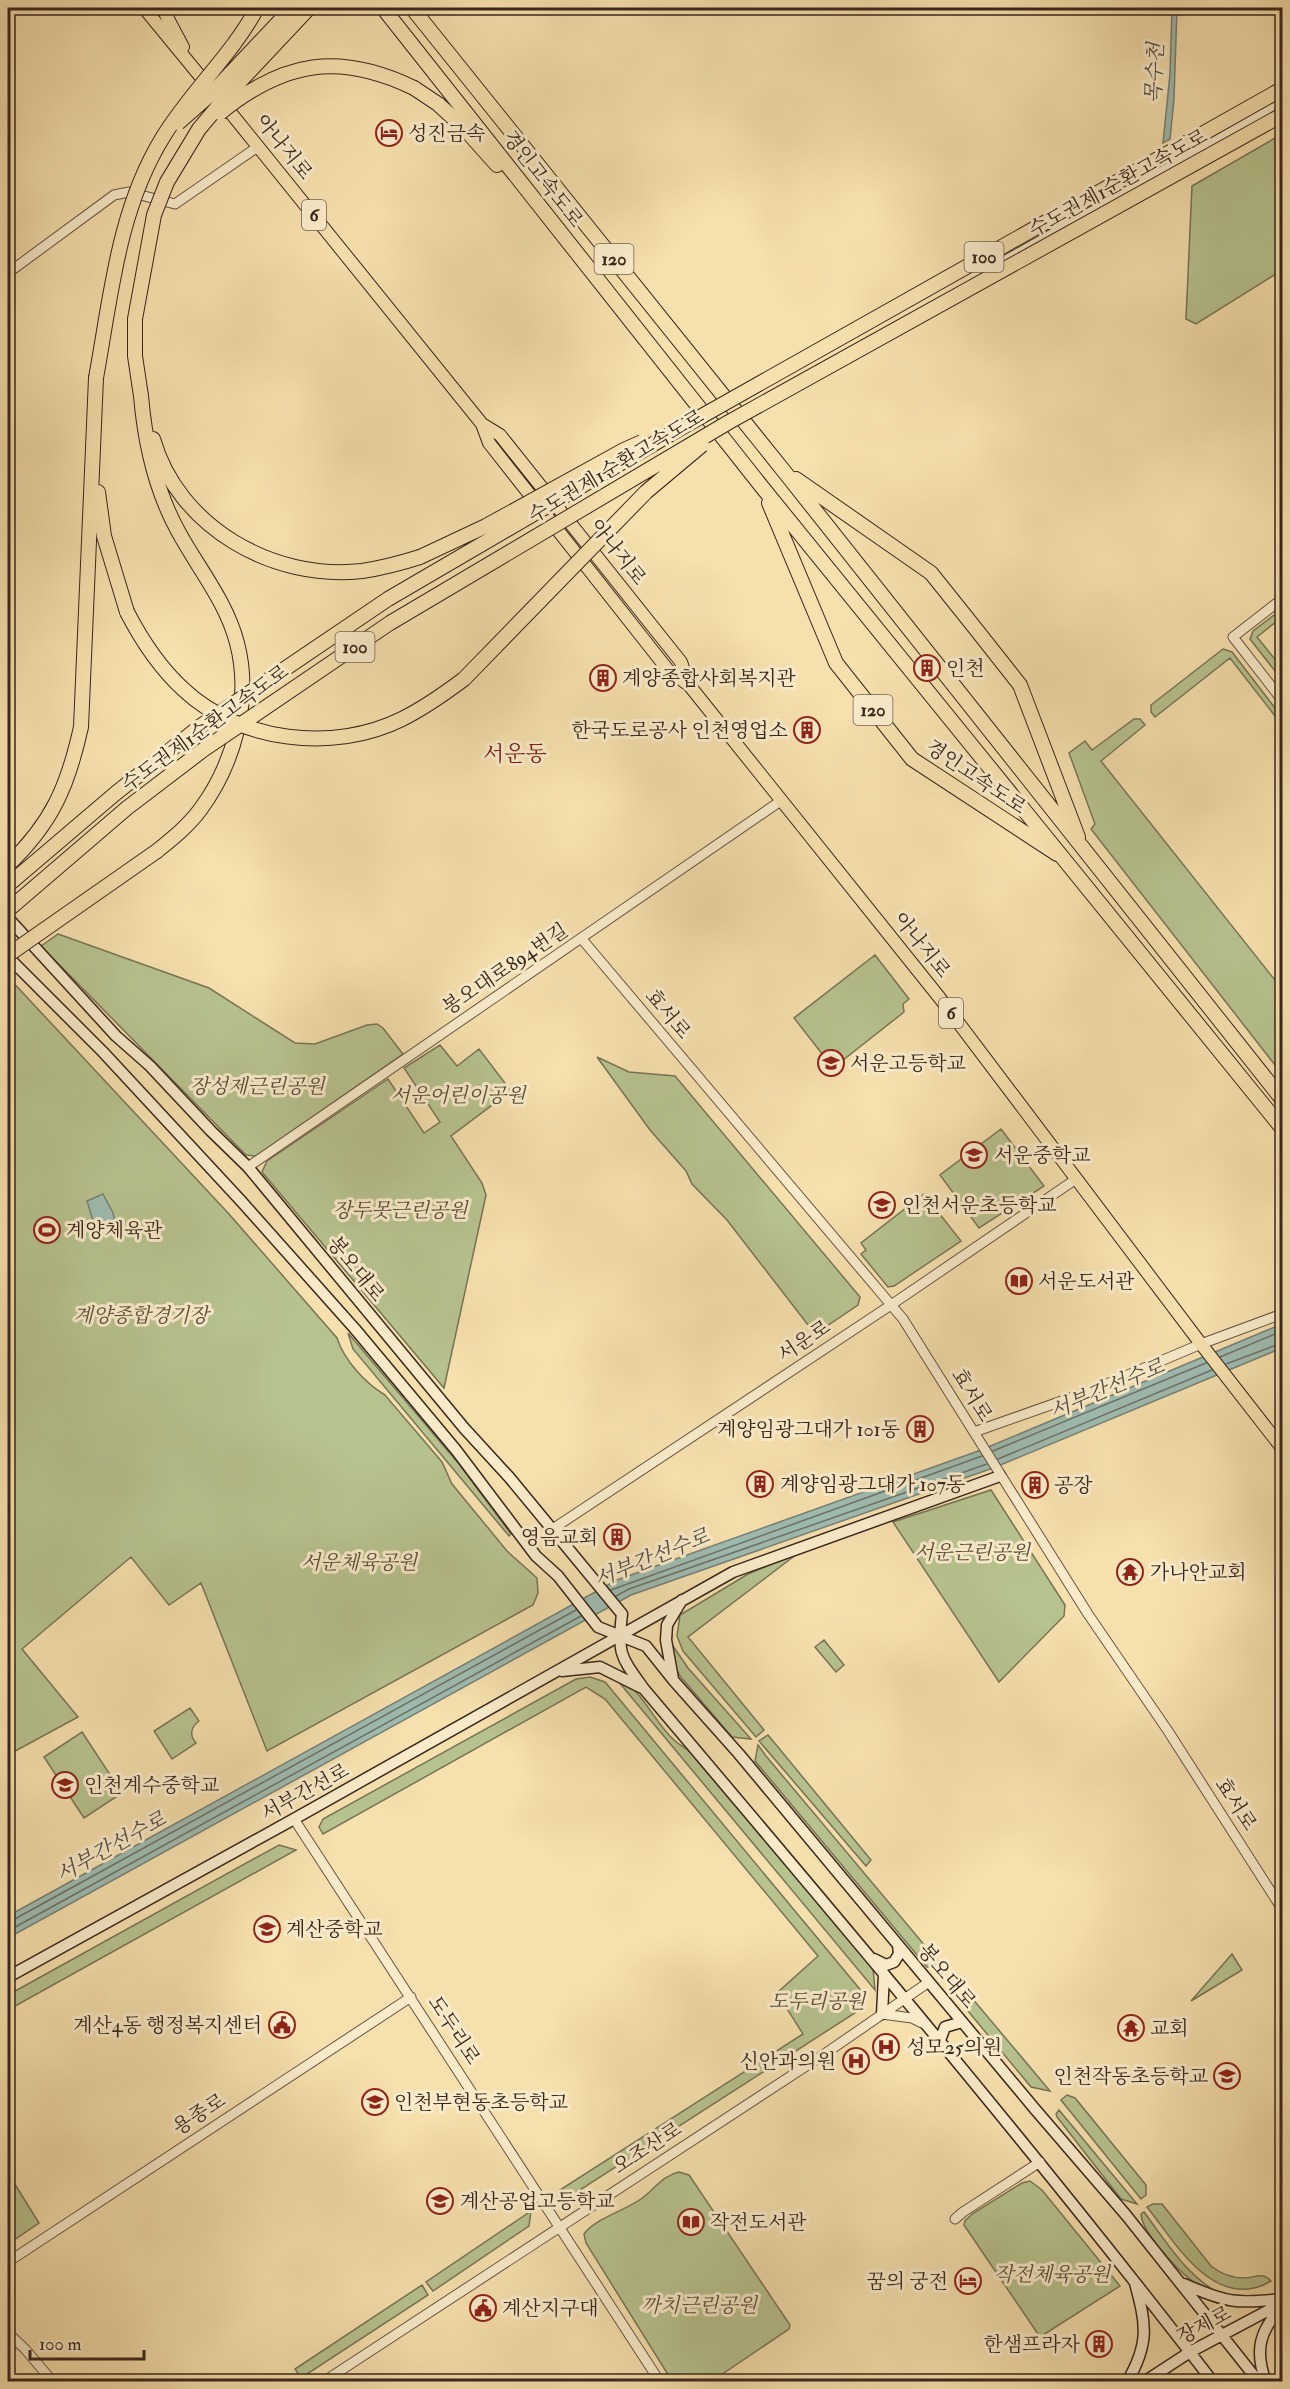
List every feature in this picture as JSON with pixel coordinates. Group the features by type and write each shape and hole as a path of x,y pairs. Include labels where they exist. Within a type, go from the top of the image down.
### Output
{"highway":[{"path":"8,865 34,837 50,815 64,789 81,727 96,378 118,252 126,223 147,165 163,136 184,105 237,41 257,8"},
{"path":"163,136 212,93 292,8"},
{"path":"8,956 157,851 180,832 199,811 224,770 242,707 242,675 237,643 216,592 177,529 152,467 144,435 135,356 135,320 154,215 167,182 199,129 231,91 309,8"},
{"name":"경인고속도로","path":"383,8 762,487 1282,1128"},
{"name":"경인고속도로","path":"412,8 783,470 1282,1099"},
{"path":"420,8 445,49"},
{"path":"199,129 253,89 279,76 307,68 337,66 361,68 387,75 414,88 438,104 463,127 492,160 532,196"},
{"name":"수도권제1순환고속도로","path":"8,885 116,793 202,725 388,599 686,425 1282,89"},
{"name":"수도권제1순환고속도로","path":"8,910 127,808 202,750 390,622 729,422 1282,115"},
{"path":"96,378 98,493 104,536 127,612 140,638 159,664 183,690 211,711 245,726 282,737 326,739 369,731 401,720 434,701 464,679 646,492 729,422"},
{"path":"141,396 155,447 168,477 188,504 210,526 233,543 262,556 295,567 329,571 360,571 385,567 449,546 624,450 686,425"},
{"name":"경인고속도로","path":"783,470 931,573 975,628 1020,686 1083,850"},
{"name":"경인고속도로","path":"762,487 836,663 912,759 1068,862"}],"main road":[{"name":"아나지로","path":"144,8 259,146 482,424 489,443 668,670 689,685 939,997 1203,1347"},
{"path":"163,11 196,72"},
{"name":"봉오대로","path":"8,918 116,1036 150,1066 248,1167 456,1419 509,1477 622,1614 619,1636 622,1659 644,1689 1040,2162 1133,2277 1213,2382"},
{"name":"봉오대로","path":"8,956 103,1052 242,1202 355,1329 456,1450 536,1556 558,1576 598,1627 646,1646 1126,2215 1259,2382"},
{"name":"6","path":"1203,1347 1282,1448"},
{"name":"서부간선로","path":"8,1977 682,1600 752,1564 998,1473"},
{"path":"674,1681 666,1640 667,1624 682,1600"},
{"path":"555,1671 600,1667 644,1689"},
{"path":"871,1958 886,1965 891,1964 897,1959 898,1945"},
{"path":"882,2014 884,1975"},
{"path":"939,2043 945,2027 962,2022"},
{"path":"1127,2382 1138,2361 1144,2341 1144,2316 1133,2277"},
{"path":"1181,2283 1222,2301 1282,2303"},
{"path":"1266,2382 1261,2369 1260,2344 1269,2321 1282,2303"},
{"name":"장제로","path":"1144,2382 1190,2352 1282,2303"}],"street":[{"path":"999,264 1282,103"},
{"path":"8,273 114,195 129,192 175,204 259,146"},
{"path":"1282,598 1233,637 1282,700"},
{"name":"봉오대로894번길","path":"248,1167 782,800"},
{"name":"효서로","path":"581,938 903,1319 998,1473 1282,1909"},
{"name":"서운로","path":"551,1530 891,1305 1076,1179"},
{"path":"974,1432 1090,1391 1282,1314"},
{"name":"도두리로","path":"294,1819 561,2226 660,2382"},
{"name":"오조산로","path":"323,2382 929,1982"},
{"name":"용종로","path":"8,2262 411,1997"},
{"path":"882,2014 912,2018 922,2023"},
{"path":"955,2219 1040,2162"},
{"path":"8,2333 53,2382"}],"green space":[{"path":"1282,134 1282,270 1196,324 1186,319 1192,186"},
{"path":"1282,609 1282,617 1257,637 1282,668 1282,680 1250,639 1253,631"},
{"path":"1223,649 1232,652 1282,717 1282,725 1230,658 1155,717 1151,712 1151,705"},
{"path":"1134,719 1140,719 1145,725 1101,761 1282,989 1282,1074 1091,829 1095,824 1069,753 1085,741 1092,750"},
{"name":"장성제근린공원","path":"58,934 209,988 295,1043 315,1044 367,1025 377,1024 383,1028 403,1054 256,1156 246,1155 41,946"},
{"path":"875,955 909,999 903,1004 904,1012 833,1068 794,1018"},
{"path":"8,977 229,1214 337,1338 356,1370 385,1395 442,1462 452,1484 507,1551 537,1578 538,1593 533,1605 267,1751 201,1583 169,1605 131,1557 22,1649 78,1717 8,1755"},
{"name":"장두못근린공원","path":"440,1045 457,1066 479,1049 511,1091 451,1136 482,1183 486,1195 444,1388 262,1172 267,1161 388,1079 424,1133 440,1122 404,1068"},
{"path":"597,1057 629,1072 675,1076 860,1297 858,1305 815,1334 727,1220 692,1184 686,1171 650,1130"},
{"path":"1001,1129 1044,1186 979,1228 940,1175"},
{"path":"924,1194 961,1241 894,1286 888,1287 861,1254 866,1250 861,1243"},
{"path":"348,1333 459,1464 511,1534 509,1536 353,1349"},
{"name":"서운근린공원","path":"991,1490 1065,1605 1064,1616 999,1682 893,1522"},
{"path":"797,1554 688,1637 764,1730 756,1737 683,1651 677,1636 680,1615 748,1574"},
{"path":"824,1640 844,1665 836,1672 815,1647"},
{"path":"671,1643 688,1668 751,1739 732,1737 680,1676 672,1661"},
{"path":"613,1675 632,1688 666,1732 689,1751 873,1968 875,1990"},
{"name":"도두리공원","path":"590,1677 605,1682 863,1993 861,2009 566,2199 560,2190 803,2034 777,1993 818,1956 605,1699 586,1687 323,1834 319,1827 323,1819 576,1679"},
{"path":"190,1708 199,1721 192,1731 192,1737 196,1743 172,1759 154,1731"},
{"path":"82,1732 122,1793 84,1818 44,1757"},
{"path":"768,1735 871,1860 866,1866 759,1741"},
{"path":"758,1745 942,1966 927,1967 755,1761"},
{"path":"279,1845 296,1850 8,2010 8,1995"},
{"path":"1232,1954 1242,1970 1191,2001"},
{"path":"966,1991 1050,2091 1031,2087 958,1999"},
{"path":"1067,2095 1075,2098 1146,2185 1146,2195 1141,2199 1061,2100"},
{"path":"1059,2110 1137,2204 1121,2199 1057,2117"},
{"name":"까치근린공원","path":"679,2172 689,2175 790,2325 789,2329 712,2381 672,2381 586,2243 584,2234 602,2219 646,2195 663,2179"},
{"path":"8,2173 39,2223 8,2244"},
{"name":"작전체육공원","path":"1030,2181 1042,2190 1120,2286 1040,2337 964,2225 972,2214 1022,2183"},
{"path":"1162,2204 1215,2269 1235,2277 1261,2276 1271,2281 1256,2288 1237,2289 1221,2284 1206,2275 1179,2249 1147,2207"},
{"path":"531,2211 529,2226 433,2291 426,2282"},
{"path":"1144,2212 1187,2268 1220,2294 1194,2282 1169,2259 1147,2231 1141,2214"},
{"path":"422,2285 428,2295 301,2378 295,2369"}],"water":[{"name":"목수천","path":"1172,8 1177,8 1174,99 1170,139 1163,143 1170,74"},
{"path":"103,1194 113,1213 117,1231 95,1228 87,1201"},
{"path":"1282,1324 1282,1348 993,1468 631,1595 8,1938 8,1916 617,1580 981,1450"}],"place":[{"name":"성진금속","path":"389,133"},
{"name":"인천","path":"927,668"},
{"name":"계양종합사회복지관","path":"603,678"},
{"name":"한국도로공사 인천영업소","path":"807,730"},
{"name":"서운고등학교","path":"831,1063"},
{"name":"서운중학교","path":"974,1155"},
{"name":"인천서운초등학교","path":"882,1205"},
{"name":"계양체육관","path":"47,1230"},
{"name":"서운도서관","path":"1019,1281"},
{"name":"계양임광그대가 101동","path":"920,1429"},
{"name":"계양임광그대가 107동","path":"760,1484"},
{"name":"공장","path":"1035,1485"},
{"name":"영음교회","path":"617,1537"},
{"name":"가나안교회","path":"1130,1572"},
{"name":"인천계수중학교","path":"65,1785"},
{"name":"계산중학교","path":"267,1929"},
{"name":"계산4동 행정복지센터","path":"282,2025"},
{"name":"교회","path":"1131,2028"},
{"name":"성모25의원","path":"886,2047"},
{"name":"신안과의원","path":"856,2061"},
{"name":"인천작동초등학교","path":"1227,2076"},
{"name":"인천부현동초등학교","path":"375,2102"},
{"name":"계산공업고등학교","path":"440,2201"},
{"name":"작전도서관","path":"691,2222"},
{"name":"꿈의 궁전","path":"968,2281"},
{"name":"계산지구대","path":"483,2308"},
{"name":"한샘프라자","path":"1099,2344"}],"district":[{"name":"서운동","path":"515,754"}],"park label":[{"name":"서운어린이공원","path":"458,1095"},
{"name":"계양종합경기장","path":"141,1315"},
{"name":"서운체육공원","path":"359,1562"}],"water label":[{"name":"서부간선수로","path":"1107,1389"},
{"name":"서부간선수로","path":"652,1558"},
{"name":"서부간선수로","path":"111,1847"}]}
